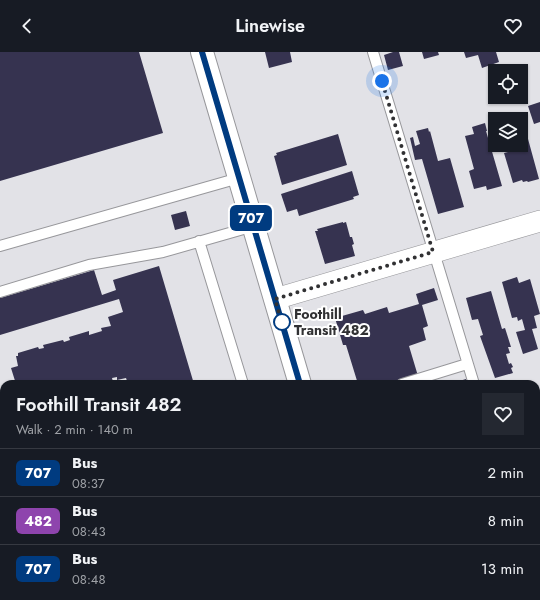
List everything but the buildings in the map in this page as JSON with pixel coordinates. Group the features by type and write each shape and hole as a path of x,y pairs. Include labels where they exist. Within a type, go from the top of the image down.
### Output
{"main road":[{"path":"202,52 299,380"}],"street":[{"path":"275,299 540,221"}],"lane":[{"path":"373,52 473,380"},
{"path":"0,246 239,178"},
{"path":"0,292 89,265 163,252 254,226"},
{"path":"199,241 242,380"},
{"path":"415,380 468,364"}],"bus line":[{"name":"707","path":"202,52 299,380"}],"place":[{"name":"Foothill Transit 482","path":"282,322"}],"route":[{"path":"282,322 283,327 275,299 433,252 382,81"}]}
